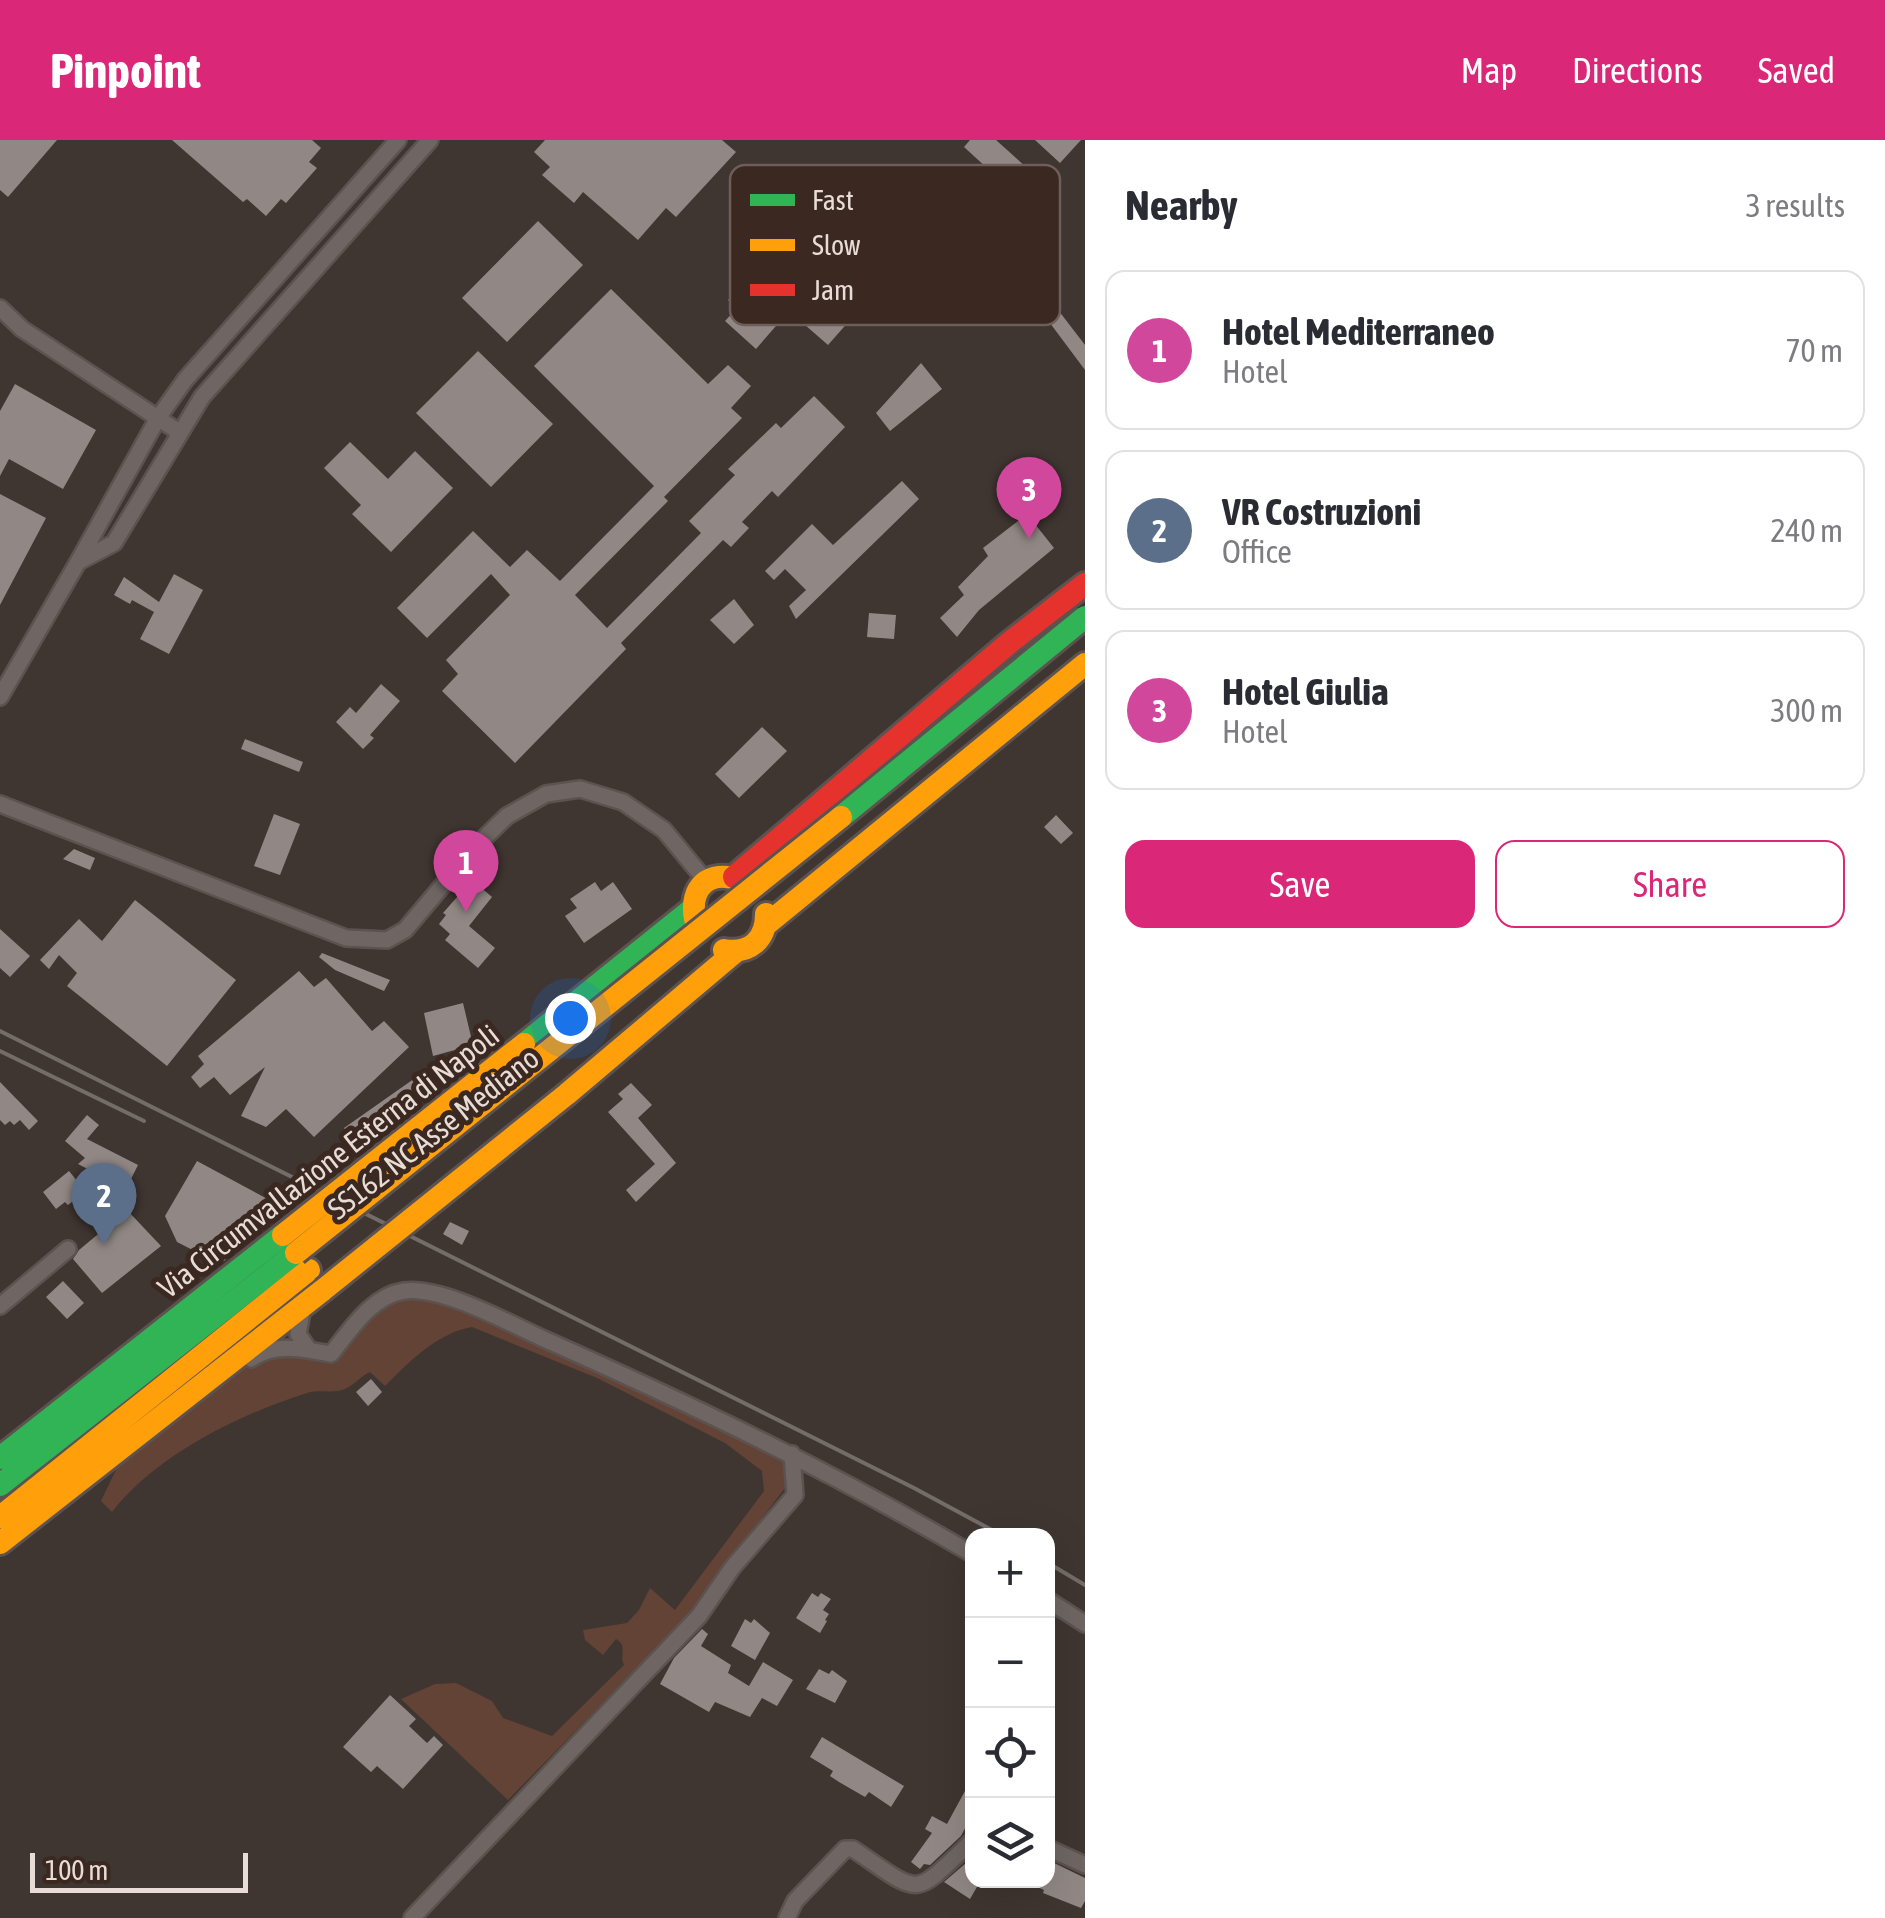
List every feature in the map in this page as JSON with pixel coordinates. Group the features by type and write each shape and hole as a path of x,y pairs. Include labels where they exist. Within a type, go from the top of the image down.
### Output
{"main road":[{"path":"704,880 721,874 737,878 1009,644 1085,584"},
{"name":"SS162 NC Asse Mediano","path":"0,1485 765,880 1085,616"},
{"name":"SS162 NC Asse Mediano","path":"0,1517 296,1253 809,870 1085,640"},
{"path":"0,1543 566,1094 729,951 752,948 760,942 766,919 1085,664"},
{"name":"Via Circumvallazione Esterna di Napoli","path":"3,1450 296,1253 524,1044 693,914 696,889 704,880"}],"street":[{"path":"0,697 158,418 185,380 398,140"},
{"path":"78,562 114,543 202,396 430,140"},
{"path":"0,308 22,328 180,432"},
{"path":"0,804 346,938 371,941 387,940 405,930 474,848 507,816 546,794 580,789 623,802 664,830 704,880"},
{"path":"0,1306 68,1248"},
{"path":"196,1390 224,1380 262,1351 286,1347 330,1354 371,1306 403,1291 438,1295 792,1454 873,1495 965,1550"},
{"path":"304,1305 298,1334 309,1350"},
{"path":"412,1918 700,1616 732,1568 794,1495 792,1454"},
{"path":"1055,1605 1085,1624"},
{"path":"787,1918 795,1901 844,1848 853,1849 906,1884 918,1886 928,1883 965,1848"},
{"path":"1055,1851 1085,1866"}],"shaded area":[{"path":"393,1299 432,1299 525,1333 785,1457 788,1484 686,1618 508,1800 401,1699 435,1684 456,1683 492,1701 503,1718 552,1736 624,1665 620,1642 616,1639 603,1655 585,1640 583,1630 627,1623 650,1588 675,1610 764,1491 762,1471 725,1443 597,1378 472,1327 435,1342 385,1386 370,1372 345,1389 307,1393 254,1412 175,1455 130,1491 112,1512 101,1501 124,1453 258,1357 268,1352 316,1358"}],"building":[{"path":"0,140 57,140 8,197 0,190"},
{"path":"172,140 312,140 321,148 309,162 317,168 286,203 281,199 266,216 247,199 243,202"},
{"path":"545,140 722,140 736,152 676,217 666,208 638,240 583,192 574,203 542,175 550,167 534,152"},
{"path":"970,140 996,140 1024,165 984,165 964,147"},
{"path":"1035,140 1081,140 1060,163"},
{"path":"538,221 583,265 507,342 462,298"},
{"path":"611,289 708,384 728,365 751,386 731,408 742,418 664,497 668,501 575,595 607,628 701,533 689,521 735,475 728,469 776,423 781,428 814,396 845,427 778,497 772,491 742,522 749,528 731,547 723,540 621,643 626,649 515,763 442,691 458,674 446,660 510,595 491,574 427,638 397,608 473,531 510,567 527,550 560,581 654,486 534,366"},
{"path":"1060,312 1085,345 1085,370 1051,325 1060,325"},
{"path":"730,316 730,325 777,325 756,349 725,321"},
{"path":"805,325 846,325 828,345"},
{"path":"478,351 553,424 491,487 416,413"},
{"path":"921,363 942,389 890,431 876,413"},
{"path":"15,384 96,430 63,489 9,459 0,476 0,411"},
{"path":"350,442 388,479 415,451 453,488 391,552 352,514 361,505 324,468"},
{"path":"902,481 919,499 796,619 789,606 806,590 785,569 774,580 765,571 812,524 833,545"},
{"path":"0,494 46,518 0,605"},
{"path":"1027,514 1054,548 979,610 957,637 940,618 964,595 958,587 988,556 983,548"},
{"path":"174,574 203,590 169,654 140,639 154,612 114,595 124,577 159,602"},
{"path":"734,599 754,625 734,644 710,620"},
{"path":"869,613 896,615 894,639 867,637"},
{"path":"381,684 400,701 370,735 374,738 363,749 336,722 350,707 356,713"},
{"path":"762,727 787,751 739,798 715,774"},
{"path":"245,739 303,762 299,772 241,749"},
{"path":"274,814 300,824 280,875 254,866"},
{"path":"1056,815 1073,833 1061,844 1044,827"},
{"path":"74,849 95,858 90,870 63,859"},
{"path":"472,880 492,897 469,926 495,948 478,968 445,940 450,934 439,924 446,915 443,913"},
{"path":"595,882 601,891 613,882 632,909 584,943 565,916 577,908 570,899"},
{"path":"135,900 236,980 167,1066 67,986 77,973 59,955 49,969 40,960 79,919 102,941"},
{"path":"0,929 30,956 10,977 0,968"},
{"path":"322,953 390,980 384,991 335,970 319,957"},
{"path":"299,971 314,987 326,978 372,1031 384,1021 409,1047 314,1137 286,1109 266,1127 241,1116 265,1067 230,1095 214,1077 200,1088 191,1077 204,1064 198,1056"},
{"path":"463,1003 473,1045 433,1056 424,1013"},
{"path":"418,1076 432,1096 359,1149 344,1128"},
{"path":"0,1082 38,1121 29,1130 20,1120 5,1125 0,1120"},
{"path":"631,1083 652,1105 638,1118 676,1163 636,1202 626,1190 655,1164 608,1112 623,1099 618,1094"},
{"path":"87,1115 99,1125 87,1139 138,1165 126,1189 78,1164 85,1158 65,1141"},
{"path":"197,1161 288,1210 220,1264 177,1242 165,1216"},
{"path":"69,1171 82,1187 82,1194 56,1209 43,1192"},
{"path":"127,1210 161,1246 102,1293 73,1259"},
{"path":"450,1222 469,1231 462,1245 443,1234"},
{"path":"63,1281 84,1303 67,1319 46,1297"},
{"path":"371,1379 382,1392 368,1406 356,1392"},
{"path":"812,1593 831,1599 823,1610 829,1614 820,1633 796,1618"},
{"path":"745,1619 751,1623 754,1619 770,1633 755,1660 731,1646"},
{"path":"702,1629 708,1634 701,1646 731,1665 728,1673 749,1686 763,1662 793,1680 777,1706 762,1698 750,1717 715,1702 709,1712 660,1684 674,1658"},
{"path":"819,1669 829,1674 832,1670 847,1681 835,1703 806,1689"},
{"path":"390,1695 416,1719 409,1726 427,1743 434,1736 443,1745 403,1789 377,1766 371,1772 343,1747"},
{"path":"822,1737 904,1786 891,1807 869,1792 865,1797 839,1782 830,1776 833,1771 810,1757"},
{"path":"965,1791 965,1828 961,1836 930,1865 924,1864 920,1869 911,1862 932,1833 925,1829 932,1816 947,1824"},
{"path":"1055,1863 1085,1878 1085,1901 1081,1908 1043,1893 1040,1888 1055,1888"},
{"path":"965,1864 965,1888 976,1888 970,1899 944,1882"}],"railway":[{"path":"0,1031 988,1528"},
{"path":"0,1051 144,1121"},
{"path":"1055,1567 1085,1585"}],"traffic: fast":[{"path":"841,817 1085,617"},
{"path":"524,1044 692,909"},
{"path":"0,1458 283,1235"},
{"path":"0,1485 296,1253"}],"traffic: slow":[{"path":"767,924 1085,664"},
{"path":"296,1253 841,817"},
{"path":"695,919 695,898 704,883 719,877 740,880"},
{"path":"724,950 742,950 755,943 763,931 766,914"},
{"path":"567,1094 735,952"},
{"path":"283,1235 524,1044"},
{"path":"323,1290 567,1094"},
{"path":"0,1517 309,1270"},
{"path":"0,1543 323,1290"}],"traffic: jam":[{"path":"734,877 1009,643 1085,584"}],"place":[{"name":"Hotel Giulia","path":"1029,539"},
{"name":"Hotel Mediterraneo","path":"466,912"},
{"name":"VR Costruzioni","path":"104,1245"}]}
